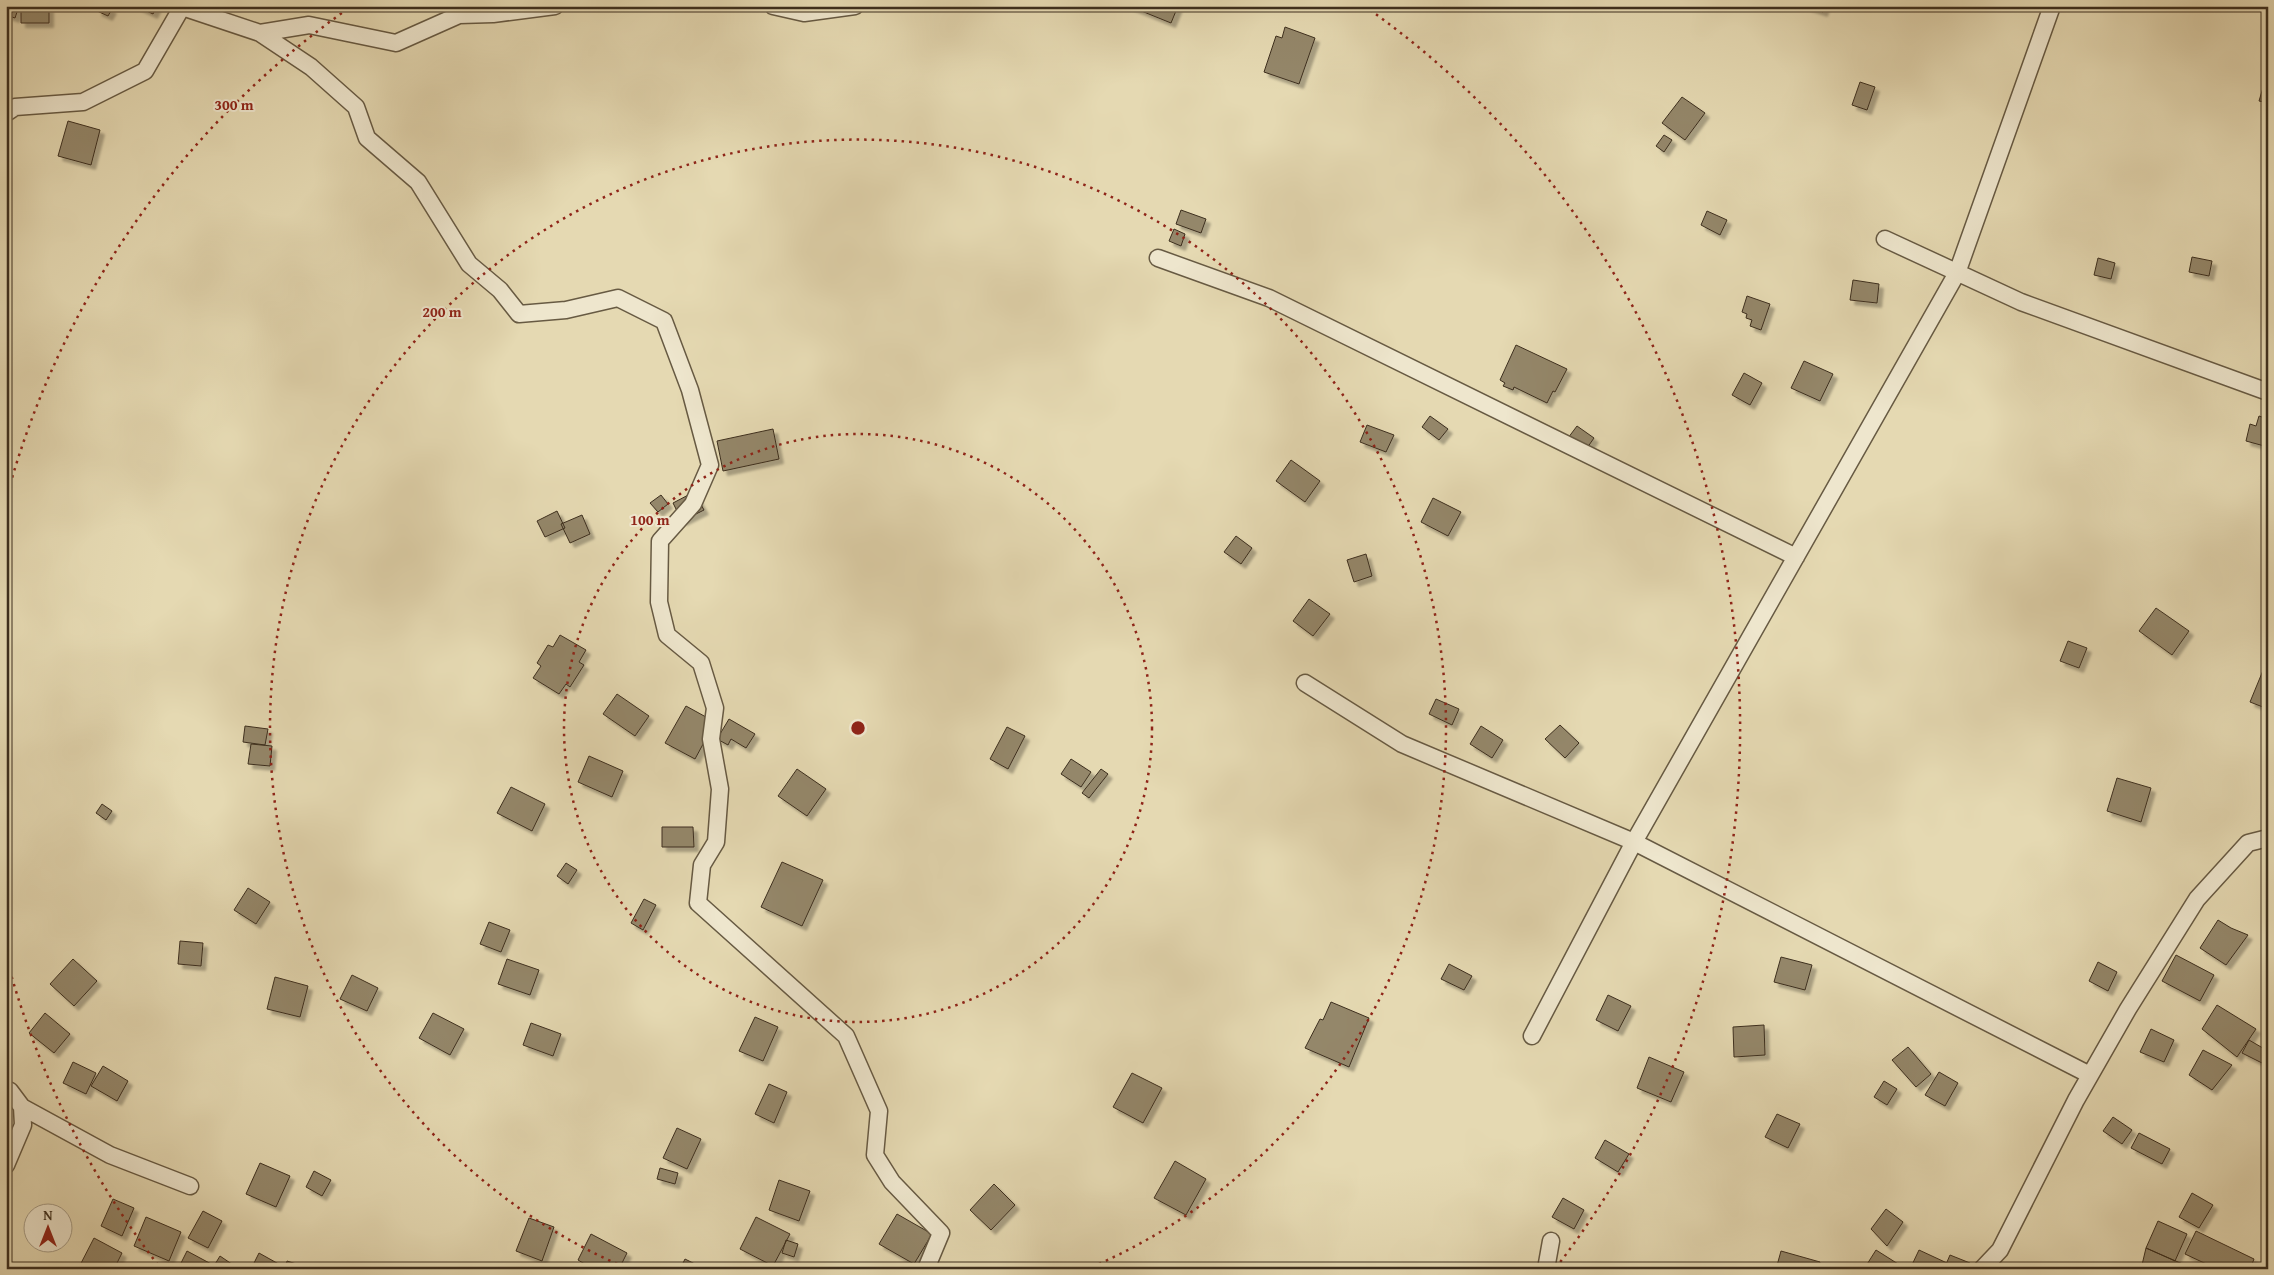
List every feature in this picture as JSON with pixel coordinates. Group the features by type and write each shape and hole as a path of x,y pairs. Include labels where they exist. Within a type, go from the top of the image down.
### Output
{"street":[{"path":"260,33 309,26 396,43 459,15 493,14 555,6"},
{"path":"773,6 804,13 855,6"},
{"path":"1532,1036 1634,842 1957,273 2052,6"},
{"path":"6,113 15,107 83,102 145,71 182,7 260,33 311,67 356,107 367,138 418,182 468,264 500,290 519,314 566,310 618,298 664,321 690,390 710,465 693,504 660,541 659,602 667,635 700,663 716,708 711,739 720,789 716,842 702,865 698,904 846,1036 879,1111 875,1155 892,1182 941,1232 926,1269"},
{"path":"1885,239 2021,302 2268,392"},
{"path":"1158,258 1269,298 1796,557"},
{"path":"1305,683 1402,744 1634,842 2090,1076"},
{"path":"1982,1269 2000,1250 2090,1076 2197,899 2248,843 2268,838"},
{"path":"6,1088 10,1091 14,1107 24,1125 6,1165"},
{"path":"14,1107 110,1156 190,1186"},
{"path":"1546,1269 1551,1241"}],"building":[{"path":"6,6 19,6 15,18 6,15"},
{"path":"100,6 112,9 108,16 97,11"},
{"path":"136,6 157,6 153,14"},
{"path":"1129,6 1178,6 1171,23"},
{"path":"1805,6 1825,6 1823,12"},
{"path":"21,7 49,7 49,23 21,23"},
{"path":"1285,27 1315,38 1299,84 1264,72 1276,36 1282,38"},
{"path":"2265,81 2268,82 2268,103 2259,101"},
{"path":"1860,82 1875,87 1867,110 1852,105"},
{"path":"1682,97 1705,113 1685,140 1662,123"},
{"path":"68,121 100,130 91,165 58,156"},
{"path":"1664,135 1672,140 1664,152 1656,146"},
{"path":"1181,210 1206,219 1201,233 1176,224"},
{"path":"1707,211 1727,220 1720,235 1701,225"},
{"path":"1174,229 1185,234 1181,246 1169,241"},
{"path":"2192,257 2212,261 2209,276 2189,272"},
{"path":"2098,258 2115,263 2111,279 2094,275"},
{"path":"1853,280 1879,284 1877,303 1850,300"},
{"path":"1747,296 1770,304 1761,330 1750,326 1752,320 1746,318 1747,314 1742,312"},
{"path":"1516,345 1567,369 1547,403 1514,387 1513,390 1503,386 1505,383 1500,380"},
{"path":"1804,361 1833,374 1820,401 1791,388"},
{"path":"1744,373 1762,383 1750,405 1732,395"},
{"path":"1430,416 1448,429 1439,440 1422,427"},
{"path":"2259,416 2268,419 2268,447 2246,441 2250,424 2256,426"},
{"path":"1367,425 1394,435 1386,452 1360,442"},
{"path":"1577,426 1594,438 1587,448 1568,438"},
{"path":"773,429 779,459 723,471 717,441"},
{"path":"1291,460 1320,481 1305,502 1276,481"},
{"path":"694,492 704,510 682,521 673,503"},
{"path":"661,495 668,504 658,512 650,503"},
{"path":"1433,498 1461,512 1448,536 1421,522"},
{"path":"557,511 565,528 545,537 537,521"},
{"path":"582,515 590,534 570,543 561,524"},
{"path":"1236,536 1252,548 1241,564 1224,552"},
{"path":"1366,554 1372,576 1354,582 1347,560"},
{"path":"1309,599 1330,614 1313,636 1293,621"},
{"path":"2156,608 2189,631 2172,655 2139,631"},
{"path":"560,635 586,650 579,662 584,665 570,687 566,684 559,694 533,678 541,666 537,663 548,645 553,647"},
{"path":"2068,641 2087,648 2079,668 2060,661"},
{"path":"2264,668 2268,670 2268,709 2250,702"},
{"path":"617,694 649,716 635,736 603,714"},
{"path":"1436,699 1459,709 1452,725 1429,714"},
{"path":"686,706 715,722 695,759 665,743"},
{"path":"729,719 755,734 746,748 731,739 728,745 717,739"},
{"path":"1560,725 1579,743 1565,758 1545,739"},
{"path":"245,726 268,729 265,745 243,742"},
{"path":"1481,726 1503,740 1492,758 1470,744"},
{"path":"1007,727 1025,736 1008,769 990,759"},
{"path":"251,744 272,746 270,766 248,764"},
{"path":"589,756 623,771 612,797 578,782"},
{"path":"1071,759 1091,772 1081,787 1061,774"},
{"path":"797,769 826,789 807,816 778,796"},
{"path":"1101,769 1108,774 1089,798 1082,793"},
{"path":"2117,778 2151,788 2141,822 2107,811"},
{"path":"511,787 545,804 532,831 497,813"},
{"path":"102,804 112,811 106,820 96,813"},
{"path":"662,827 693,827 694,847 662,847"},
{"path":"782,862 823,880 802,926 761,907"},
{"path":"566,863 577,870 568,884 557,876"},
{"path":"248,888 270,902 256,924 234,910"},
{"path":"644,899 656,905 643,930 631,923"},
{"path":"2218,920 2248,935 2226,965 2200,948"},
{"path":"489,922 510,930 501,952 480,944"},
{"path":"180,941 203,943 201,966 178,964"},
{"path":"2176,955 2214,975 2200,1001 2162,981"},
{"path":"1781,957 1812,965 1805,990 1774,982"},
{"path":"73,959 97,981 74,1006 50,984"},
{"path":"507,959 539,970 530,995 498,984"},
{"path":"2098,962 2117,972 2108,991 2089,981"},
{"path":"1449,964 1472,976 1464,990 1441,979"},
{"path":"352,975 378,988 367,1011 340,999"},
{"path":"275,977 308,986 300,1017 267,1009"},
{"path":"1608,995 1631,1006 1618,1031 1596,1020"},
{"path":"1331,1002 1369,1018 1349,1067 1305,1048 1320,1019 1323,1020"},
{"path":"2217,1005 2256,1029 2237,1057 2202,1029"},
{"path":"45,1013 70,1034 54,1053 29,1033"},
{"path":"433,1013 464,1029 450,1055 419,1038"},
{"path":"755,1017 778,1027 763,1061 739,1051"},
{"path":"531,1023 561,1034 553,1056 523,1045"},
{"path":"1764,1025 1765,1055 1734,1057 1733,1027"},
{"path":"2151,1029 2174,1040 2164,1062 2140,1052"},
{"path":"2249,1040 2268,1051 2262,1063 2242,1053"},
{"path":"1908,1047 1931,1074 1916,1087 1892,1060"},
{"path":"2203,1050 2232,1065 2212,1090 2189,1075"},
{"path":"1649,1057 1684,1072 1671,1102 1637,1088"},
{"path":"73,1062 96,1073 86,1094 63,1083"},
{"path":"103,1066 128,1081 117,1101 91,1086"},
{"path":"1939,1072 1958,1083 1945,1106 1925,1095"},
{"path":"1132,1073 1162,1088 1143,1123 1113,1107"},
{"path":"1884,1081 1897,1089 1887,1105 1874,1097"},
{"path":"769,1084 787,1092 774,1123 755,1114"},
{"path":"1777,1114 1800,1124 1788,1148 1765,1137"},
{"path":"2113,1117 2132,1130 2122,1144 2103,1131"},
{"path":"677,1128 701,1139 687,1169 663,1158"},
{"path":"2139,1133 2170,1149 2162,1164 2131,1148"},
{"path":"1605,1140 1629,1154 1618,1172 1595,1158"},
{"path":"1175,1161 1206,1179 1186,1215 1154,1198"},
{"path":"260,1163 290,1176 276,1207 246,1194"},
{"path":"660,1168 678,1173 675,1184 657,1179"},
{"path":"314,1171 331,1180 322,1196 306,1187"},
{"path":"779,1180 810,1191 799,1221 769,1210"},
{"path":"994,1184 1015,1205 991,1230 970,1210"},
{"path":"2192,1193 2213,1205 2199,1228 2179,1217"},
{"path":"1563,1198 1584,1210 1574,1229 1552,1217"},
{"path":"113,1199 134,1208 122,1236 101,1226"},
{"path":"1886,1209 1903,1222 1887,1246 1871,1229"},
{"path":"203,1211 222,1221 208,1248 188,1238"},
{"path":"897,1214 932,1234 914,1264 879,1244"},
{"path":"146,1217 181,1232 169,1261 134,1246"},
{"path":"756,1217 790,1234 773,1266 740,1249"},
{"path":"529,1218 554,1227 542,1261 516,1251"},
{"path":"2158,1221 2187,1234 2175,1261 2146,1248"},
{"path":"2196,1231 2254,1259 2250,1269 2217,1269 2185,1254"},
{"path":"591,1234 627,1253 619,1269 593,1269 578,1260"},
{"path":"94,1238 122,1253 114,1269 78,1269"},
{"path":"786,1240 798,1244 794,1257 782,1253"},
{"path":"2146,1248 2194,1269 2141,1269"},
{"path":"1876,1250 1906,1269 1864,1269"},
{"path":"1919,1250 1947,1263 1945,1269 1910,1269"},
{"path":"187,1251 215,1266 213,1269 178,1269"},
{"path":"1781,1251 1820,1262 1818,1269 1776,1269"},
{"path":"259,1253 284,1267 284,1269 251,1269"},
{"path":"1950,1255 1970,1263 1968,1269 1944,1269"},
{"path":"220,1256 239,1269 212,1269"},
{"path":"685,1259 705,1269 680,1269"},
{"path":"287,1261 309,1268 309,1269 285,1269"}]}
